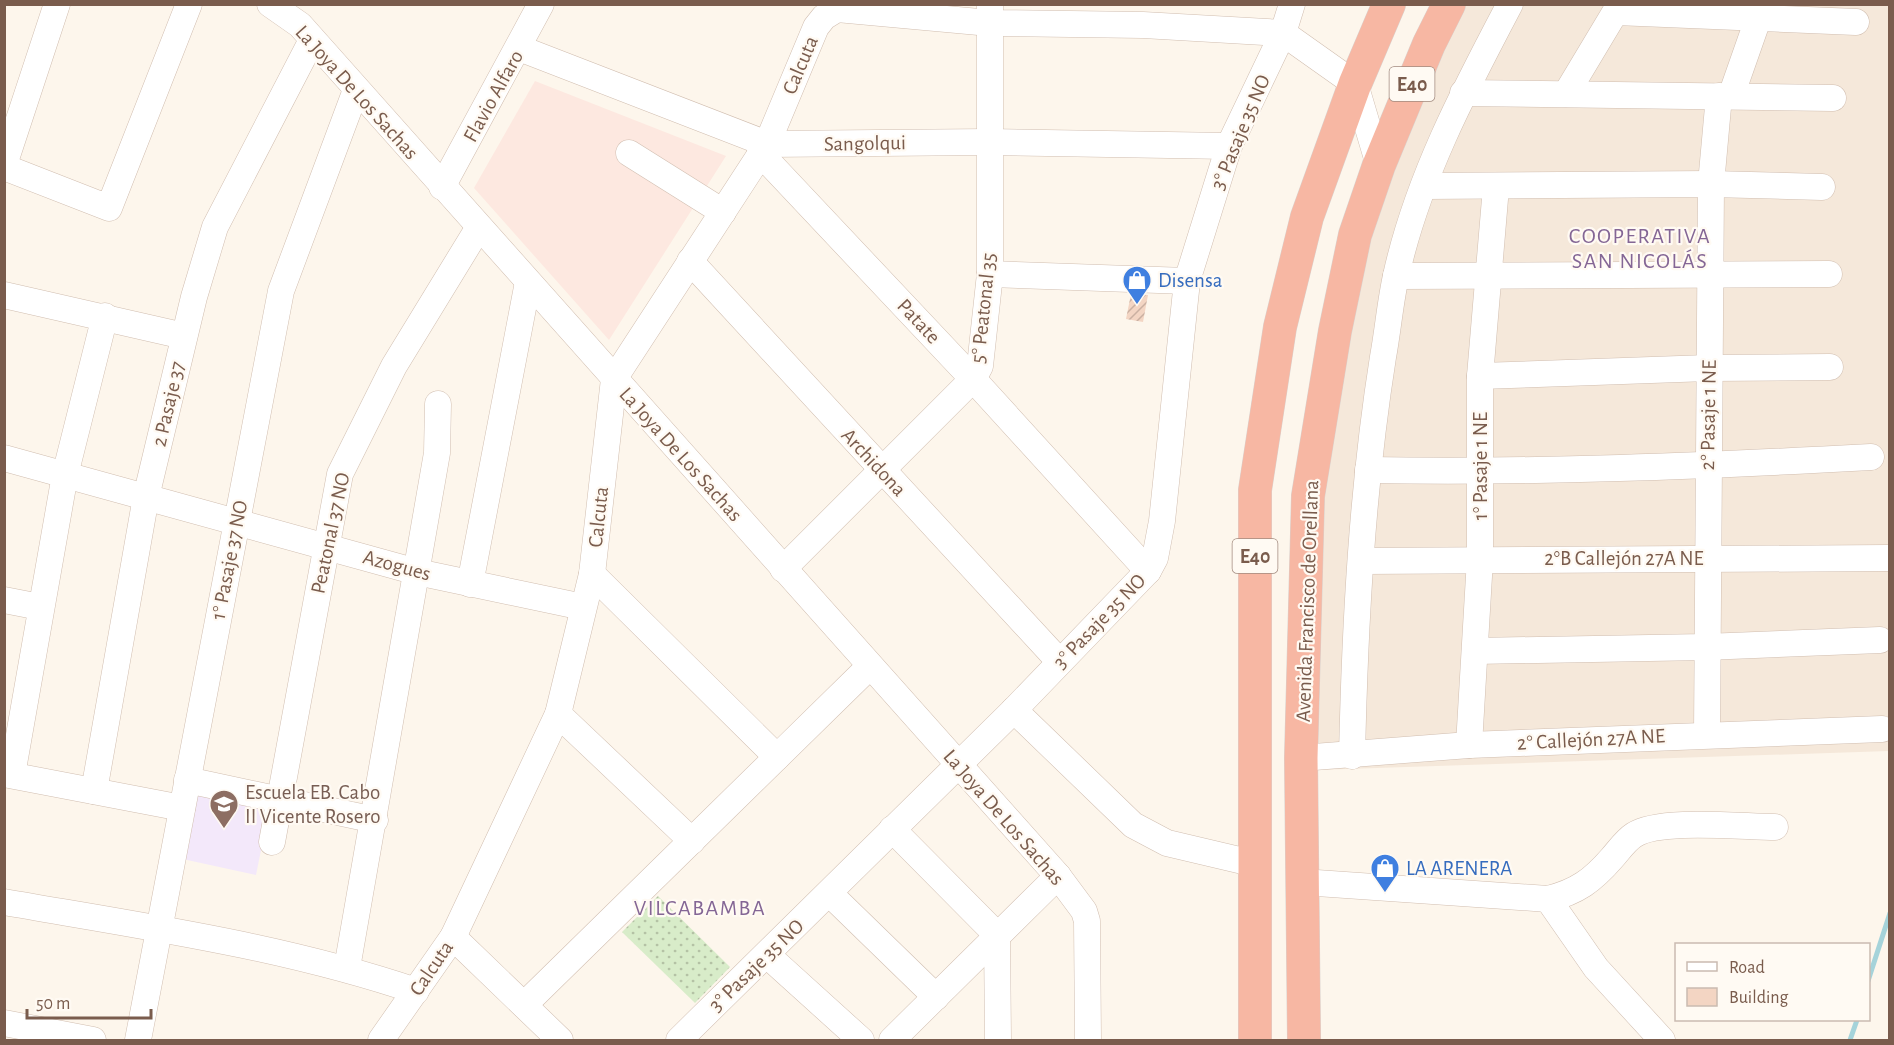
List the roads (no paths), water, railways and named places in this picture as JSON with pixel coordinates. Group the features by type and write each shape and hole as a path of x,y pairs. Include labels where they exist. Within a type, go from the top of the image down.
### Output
{"highway":[{"name":"E40","path":"1255,1041 1255,490 1280,327 1307,217 1355,84 1389,4"},
{"name":"Avenida Francisco de Orellana","path":"1304,1025 1301,758 1308,496 1335,331 1355,235 1379,165 1429,44 1449,4"}],"street":[{"path":"57,4 4,166 109,208 189,4"},
{"name":"Flavio Alfaro","path":"442,186 541,4"},
{"name":"3° Pasaje 35 NO","path":"679,1041 959,766 1148,572 1155,558 1162,520 1187,281 1229,146 1283,33 1293,4"},
{"path":"1352,756 1354,668 1368,470 1396,276 1424,186 1463,93 1510,4"},
{"name":"La Joya De Los Sachas","path":"274,5 300,25 1058,876 1084,911 1089,941 1088,1041"},
{"path":"1566,94 1618,8 1758,19 1856,22"},
{"name":"Calcuta","path":"387,1038 453,937 558,714 592,574 614,379 764,148 816,27 824,16 837,9 990,14"},
{"path":"990,14 1143,15 1283,33 1355,84 1379,165"},
{"name":"5° Peatonal 35","path":"783,569 973,379 980,366 990,274 990,14"},
{"name":"2° Pasaje 1 NE","path":"1707,734 1705,647 1711,184 1725,96 1758,19"},
{"name":"2 Pasaje 37","path":"94,791 146,497 184,336 215,227 312,40"},
{"name":"Sangolqui","path":"519,48 764,148 989,142 1229,146"},
{"name":"1° Pasaje 37 NO","path":"138,1041 281,291 356,90"},
{"path":"1463,93 1833,98"},
{"name":"Patate","path":"764,148 1148,572"},
{"path":"629,153 723,212"},
{"path":"1424,186 1496,188 1711,184 1822,187"},
{"name":"1° Pasaje 1 NE","path":"1469,745 1480,559 1480,376 1496,188"},
{"name":"Peatonal 37 NO","path":"272,842 340,474 394,366 479,227"},
{"name":"Archidona","path":"690,261 880,470 1059,661"},
{"path":"990,274 1187,281"},
{"path":"1396,276 1828,274"},
{"path":"470,584 528,282"},
{"path":"4,295 105,316 184,336"},
{"path":"105,316 64,475 8,775 182,808"},
{"path":"1480,376 1708,368 1830,367"},
{"path":"348,968 437,453 438,404"},
{"path":"1368,470 1481,472 1707,466 1870,457"},
{"name":"Azogues","path":"4,458 417,572 583,607"},
{"name":"2°B Callejón 27A NE","path":"1361,561 1888,558"},
{"path":"592,574 777,757"},
{"path":"4,600 40,607"},
{"path":"1475,651 1705,647 1880,640"},
{"path":"524,1005 870,666"},
{"path":"1014,710 1132,825 1167,843 1256,864"},
{"path":"558,714 692,841"},
{"name":"2° Callejón 27A NE","path":"1301,758 1352,756 1469,745 1882,729"},
{"path":"187,780 375,820"},
{"path":"1302,882 1548,899 1571,893 1589,883 1633,836 1644,829 1686,826 1775,827"},
{"path":"892,830 997,935 998,1041"},
{"path":"892,1041 1058,876"},
{"path":"829,893 936,997"},
{"path":"1548,899 1596,968 1662,1041"},
{"path":"4,902 159,929 348,968 416,991"},
{"path":"453,937 560,1041"},
{"path":"767,955 861,1041"},
{"path":"4,1023 93,1041"}],"waterway":[{"path":"1870,975 1890,913"},
{"path":"1850,1040 1857,1021"}],"place":[{"name":"Disensa","path":"1137,306"},
{"name":"Escuela EB. Cabo II Vicente Rosero","path":"224,830"},
{"name":"LA ARENERA","path":"1385,894"}],"district":[{"name":"COOPERATIVA SAN NICOLÁS","path":"1640,248"},
{"name":"VILCABAMBA","path":"700,907"}]}
